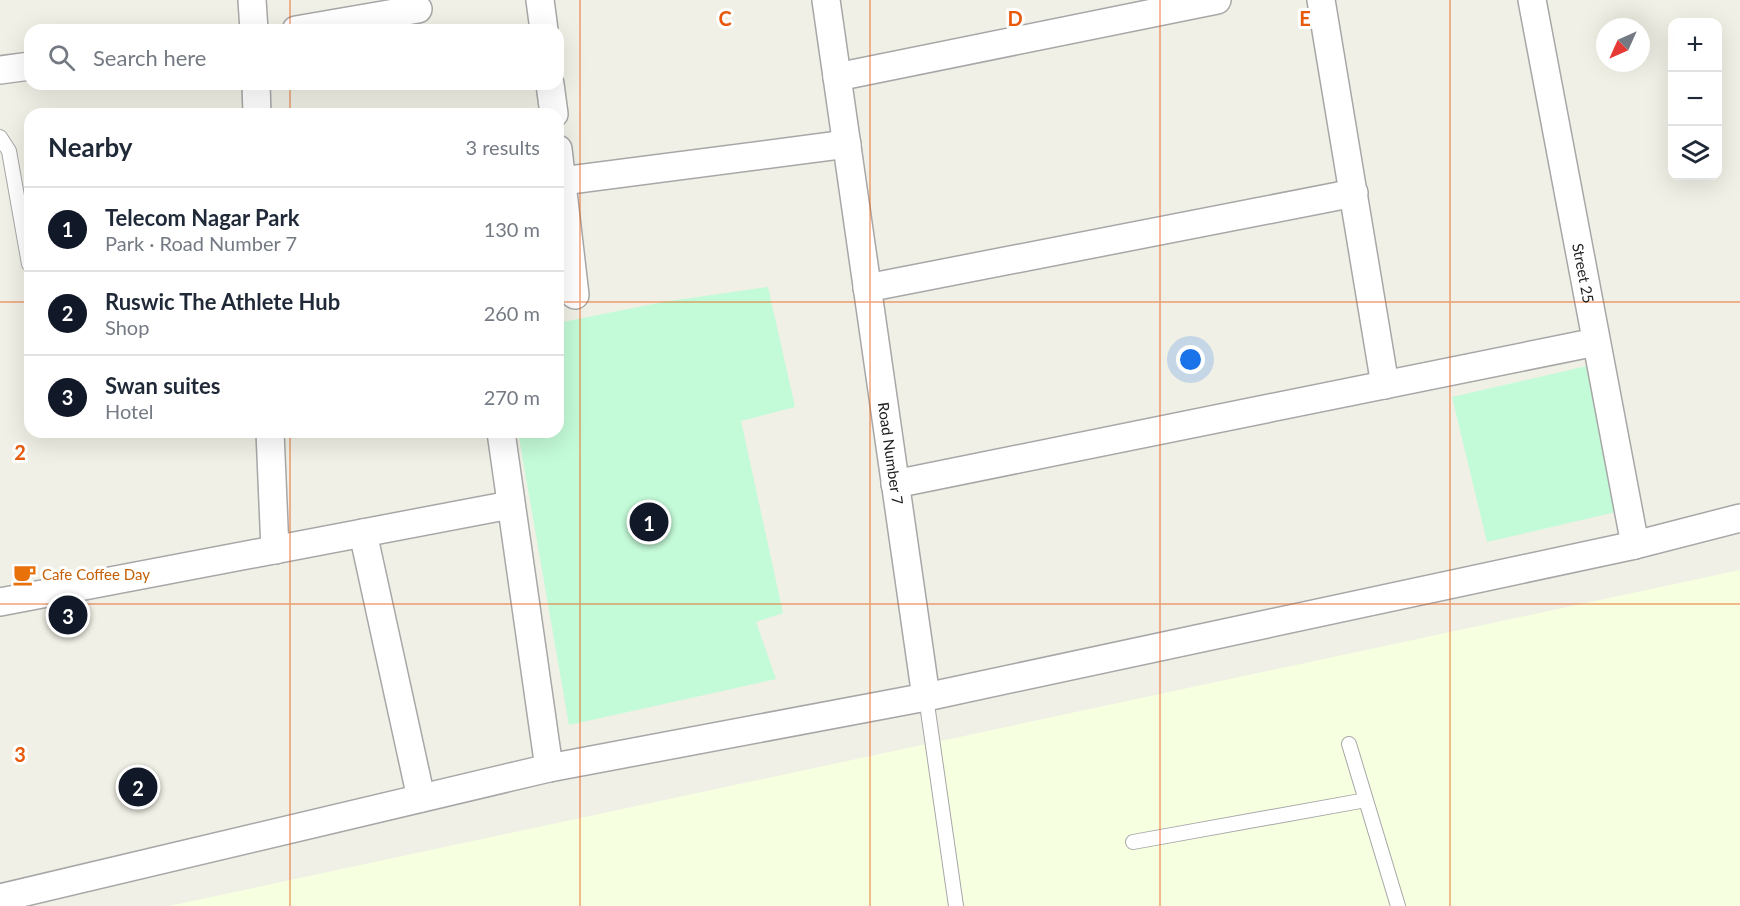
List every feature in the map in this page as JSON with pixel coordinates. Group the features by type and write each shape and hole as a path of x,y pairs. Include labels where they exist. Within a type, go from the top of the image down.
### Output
{"street":[{"path":"252,0 254,24"},
{"path":"540,0 543,24"},
{"name":"Road Number 7","path":"826,0 926,697"},
{"path":"837,77 1217,0"},
{"path":"1321,0 1385,385"},
{"name":"Street 25","path":"1532,0 1635,545"},
{"path":"331,24 418,9"},
{"path":"0,70 24,67"},
{"path":"256,90 257,108"},
{"path":"551,90 553,108"},
{"path":"564,181 847,144"},
{"path":"867,288 1354,193"},
{"path":"564,199 575,295"},
{"path":"895,484 1596,342"},
{"path":"270,438 275,550"},
{"path":"502,438 549,768"},
{"path":"0,602 510,505"},
{"path":"0,898 549,768 926,697 1635,545 1740,518"},
{"path":"363,533 421,798"}],"lane":[{"path":"0,137 9,151 24,236"},
{"name":"Road Number 7","path":"926,697 956,906"},
{"path":"1349,744 1398,906"},
{"path":"1133,842 1366,800"}],"shaded area":[{"path":"768,287 795,407 741,421 783,613 756,622 776,679 569,725 519,438 564,438 564,322 663,302"},
{"path":"1591,365 1620,511 1487,542 1452,397"},
{"path":"1740,570 1740,906 169,906"}],"place":[{"name":"Telecom Nagar Park","path":"649,522"},
{"name":"Cafe Coffee Day","path":"24,574"},
{"name":"Swan suites","path":"68,615"},
{"name":"Ruswic The Athlete Hub","path":"138,787"}]}
